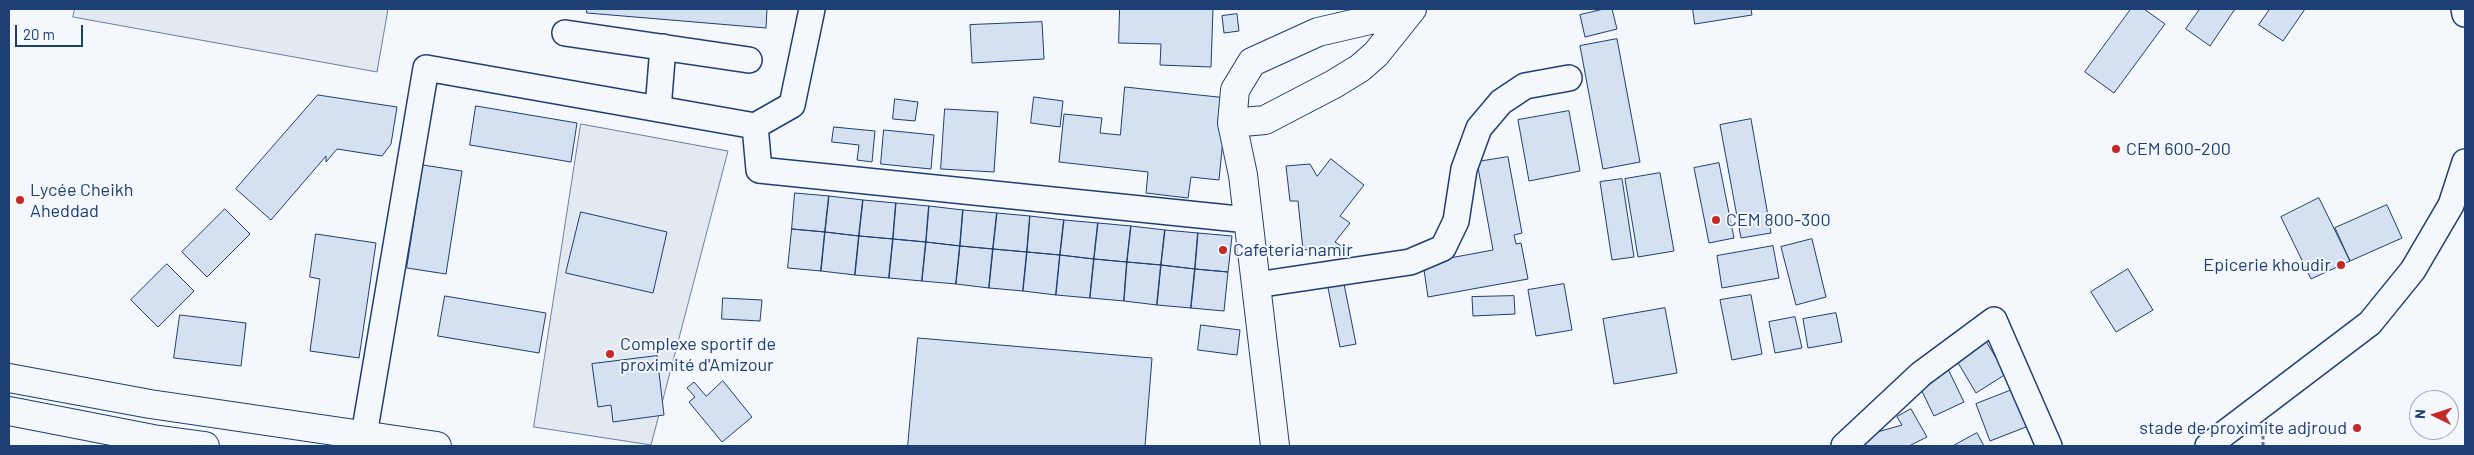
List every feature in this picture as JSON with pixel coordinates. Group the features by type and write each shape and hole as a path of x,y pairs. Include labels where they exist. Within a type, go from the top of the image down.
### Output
{"main road":[{"path":"1232,122 1265,120 1334,84 1360,68 1376,54 1411,10"},
{"path":"1275,446 1243,175 1232,122 1235,90 1252,62 1318,32 1411,10"},
{"path":"9,378 150,404 437,446"},
{"path":"9,411 153,439 205,446"}],"street":[{"path":"364,436 426,68 755,126 792,106 812,9"},
{"path":"2464,9 2465,14"},
{"path":"565,33 749,60"},
{"path":"658,109 663,47"},
{"path":"1256,285 1410,262 1443,248 1456,221 1464,169 1479,128 1501,102 1525,86 1569,78"},
{"path":"755,126 759,170 1248,220"},
{"path":"2208,446 2370,323 2413,270 2450,205 2465,162"},
{"path":"1844,446 1920,374 1994,320 2049,446"}],"shaded area":[{"path":"75,9 388,9 377,72 73,17"},
{"name":"Complexe sportif de proximité d'Amizour","path":"581,124 728,151 651,445 534,427"}],"building":[{"path":"587,9 767,9 766,28 587,13"},
{"path":"1120,9 1213,9 1211,67 1160,65 1161,44 1119,43"},
{"path":"1612,9 1617,29 1585,37 1580,15"},
{"path":"1693,9 1751,9 1752,15 1695,24"},
{"path":"2131,9 2144,9 2165,24 2114,93 2085,72"},
{"path":"2200,9 2235,9 2210,46 2186,29"},
{"path":"2270,9 2305,9 2283,41 2259,25"},
{"path":"1237,14 1239,31 1224,33 1222,16"},
{"path":"1042,22 1044,59 972,63 970,25"},
{"path":"1617,39 1640,162 1603,169 1580,46"},
{"path":"1125,87 1227,98 1219,180 1191,177 1188,198 1146,193 1148,172 1059,162 1064,114 1102,118 1100,133 1120,135"},
{"path":"318,95 397,107 391,144 382,156 337,149 326,162 326,156 271,220 236,189"},
{"path":"1034,97 1063,101 1060,127 1031,123"},
{"path":"895,99 918,102 915,121 893,119"},
{"path":"476,106 577,123 571,162 470,145"},
{"path":"945,109 998,112 994,172 941,169"},
{"path":"1569,111 1580,171 1529,181 1518,120"},
{"path":"1751,119 1771,233 1741,238 1720,125"},
{"path":"834,127 875,131 872,162 857,160 859,145 832,142"},
{"path":"884,130 934,135 931,169 881,164"},
{"path":"1508,157 1522,233 1514,235 1516,244 1521,243 1528,279 1428,297 1423,263 1493,250 1477,162"},
{"path":"1331,159 1364,185 1340,216 1350,223 1335,242 1341,246 1303,250 1298,201 1290,201 1286,166 1310,164 1317,176"},
{"path":"1719,163 1734,238 1709,243 1694,168"},
{"path":"423,165 462,171 446,274 407,268"},
{"path":"1660,173 1674,251 1638,257 1625,179"},
{"path":"1622,179 1634,257 1612,260 1600,182"},
{"path":"795,193 829,196 825,232 792,229"},
{"path":"829,196 863,200 859,236 825,232"},
{"path":"2319,198 2350,261 2311,279 2281,217"},
{"path":"863,200 896,203 893,239 859,236"},
{"path":"896,203 929,206 926,242 893,239"},
{"path":"2387,205 2402,238 2350,261 2335,228"},
{"path":"929,206 963,210 960,246 926,242"},
{"path":"225,209 250,234 207,277 182,252"},
{"path":"963,210 997,213 993,249 960,246"},
{"path":"581,212 667,232 653,293 566,273"},
{"path":"997,213 1030,216 1027,252 993,249"},
{"path":"1030,216 1064,220 1060,255 1027,252"},
{"path":"1064,220 1098,223 1094,259 1060,255"},
{"path":"1098,223 1131,226 1127,262 1094,259"},
{"path":"1131,226 1165,230 1161,265 1127,262"},
{"path":"792,229 825,232 821,271 788,268"},
{"path":"1165,230 1198,233 1195,269 1161,265"},
{"path":"825,232 859,236 855,275 821,271"},
{"path":"1198,233 1232,236 1228,272 1195,269"},
{"path":"316,234 376,243 359,358 310,351 320,279 310,277"},
{"path":"859,236 893,239 889,278 855,275"},
{"path":"893,239 926,242 922,281 889,278"},
{"path":"1812,239 1826,297 1796,305 1781,247"},
{"path":"926,242 960,246 956,284 922,281"},
{"path":"960,246 993,249 989,288 956,284"},
{"path":"1773,246 1779,278 1722,288 1717,256"},
{"path":"993,249 1027,252 1023,291 989,288"},
{"path":"1027,252 1060,255 1056,295 1023,291"},
{"path":"1060,255 1094,259 1090,298 1056,295"},
{"path":"1094,259 1127,262 1124,301 1090,298"},
{"path":"1127,262 1161,265 1157,305 1124,301"},
{"path":"167,264 194,291 158,327 131,300"},
{"path":"1161,265 1195,269 1191,308 1157,305"},
{"path":"1195,269 1228,272 1224,311 1191,308"},
{"path":"2128,269 2153,310 2116,332 2091,292"},
{"path":"1343,279 1356,344 1340,347 1327,283"},
{"path":"1564,284 1572,330 1536,336 1528,290"},
{"path":"1751,295 1762,354 1732,360 1720,300"},
{"path":"445,296 546,313 539,353 438,336"},
{"path":"1514,296 1515,314 1473,316 1472,297"},
{"path":"723,298 762,300 760,321 722,319"},
{"path":"1665,308 1677,373 1614,384 1603,319"},
{"path":"1836,313 1842,342 1808,348 1803,319"},
{"path":"180,315 246,323 241,366 174,358"},
{"path":"1795,317 1802,348 1775,353 1769,322"},
{"path":"1201,325 1240,330 1237,355 1198,350"},
{"path":"918,338 1152,358 1145,446 908,446"},
{"path":"1984,338 2006,374 1976,393 1954,356"},
{"path":"657,356 664,415 613,422 611,405 598,407 592,364"},
{"path":"1948,369 1964,402 1934,416 1918,383"},
{"path":"723,381 752,417 722,442 689,402 695,397 687,388 694,382 706,396"},
{"path":"2017,388 2031,425 1990,441 1976,404"},
{"path":"1911,409 1927,437 1909,446 1859,446 1856,438 1902,425 1897,417"},
{"path":"1977,433 1984,446 1953,446"}],"place":[{"name":"CEM 600-200","path":"2116,149"},
{"name":"Lycée Cheikh Aheddad","path":"20,200"},
{"name":"CEM 800-300","path":"1716,220"},
{"name":"Cafeteria namir","path":"1223,250"},
{"name":"Epicerie khoudir","path":"2341,265"},
{"name":"Complexe sportif de proximité d'Amizour","path":"610,354"},
{"name":"stade de proximite adjroud","path":"2357,428"}]}
